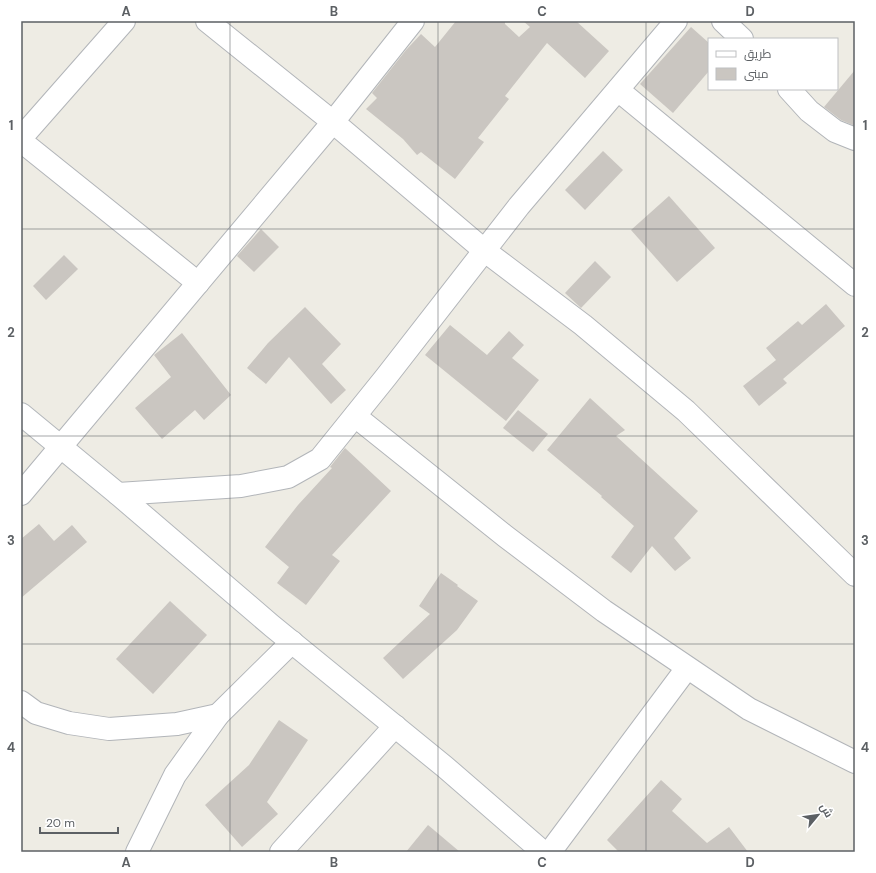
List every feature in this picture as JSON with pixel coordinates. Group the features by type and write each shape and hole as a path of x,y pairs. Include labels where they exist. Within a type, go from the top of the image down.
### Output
{"street":[{"path":"124,21 21,140 198,283"},
{"path":"207,21 333,122 485,250 583,325 686,411 855,575"},
{"path":"21,494 333,122 413,21"},
{"path":"118,494 241,486 288,477 320,459 519,206 676,21"},
{"path":"723,21 741,38"},
{"path":"618,90 855,284"},
{"path":"790,90 809,111 835,131 855,139"},
{"path":"21,414 61,446 292,642 445,767 543,852"},
{"path":"355,416 505,536 604,611 749,709 855,762"},
{"path":"137,852 175,775 218,715 292,642"},
{"path":"550,852 687,668"},
{"path":"21,702 36,712 69,723 109,729 177,724 218,715"},
{"path":"281,852 395,726"}],"building":[{"path":"456,21 505,21 505,24 519,37 530,27 523,21 576,21 609,51 585,78 547,43 505,96 509,99 478,138 484,142 455,179 421,152 417,155 403,139 366,109 377,98 372,93 406,50 421,34 435,47"},
{"path":"691,27 708,42 708,72 673,113 640,84"},
{"path":"855,70 855,126 841,120 824,107"},
{"path":"603,151 623,170 585,210 565,190"},
{"path":"669,196 715,248 677,282 631,230"},
{"path":"261,229 279,247 254,272 237,256"},
{"path":"64,255 78,269 46,300 33,286"},
{"path":"595,261 611,277 581,308 565,293"},
{"path":"826,304 845,326 783,379 787,383 759,406 743,386 776,360 766,348 798,321 802,325"},
{"path":"305,307 341,344 322,364 346,390 331,404 289,357 266,384 247,368 268,343"},
{"path":"450,325 487,355 509,331 524,345 512,358 539,380 506,421 425,355"},
{"path":"182,333 231,395 204,420 195,410 162,439 135,408 171,377 154,355"},
{"path":"590,398 625,430 616,436 698,511 674,538 691,558 675,571 652,546 631,573 611,557 634,526 601,497 602,496 547,450"},
{"path":"518,410 548,434 533,452 503,428"},
{"path":"345,448 391,491 332,555 340,561 306,605 277,583 289,567 265,547 298,505 332,468 330,467"},
{"path":"39,524 54,541 72,525 87,542 21,598 21,539"},
{"path":"441,573 478,601 457,630 403,679 383,658 430,614 419,606"},
{"path":"170,601 207,635 153,694 116,659"},
{"path":"279,720 308,740 267,802 278,814 242,847 205,805 249,765"},
{"path":"661,780 682,799 672,811 707,843 729,827 748,852 619,852 607,840"},
{"path":"428,825 460,852 406,852"}]}
